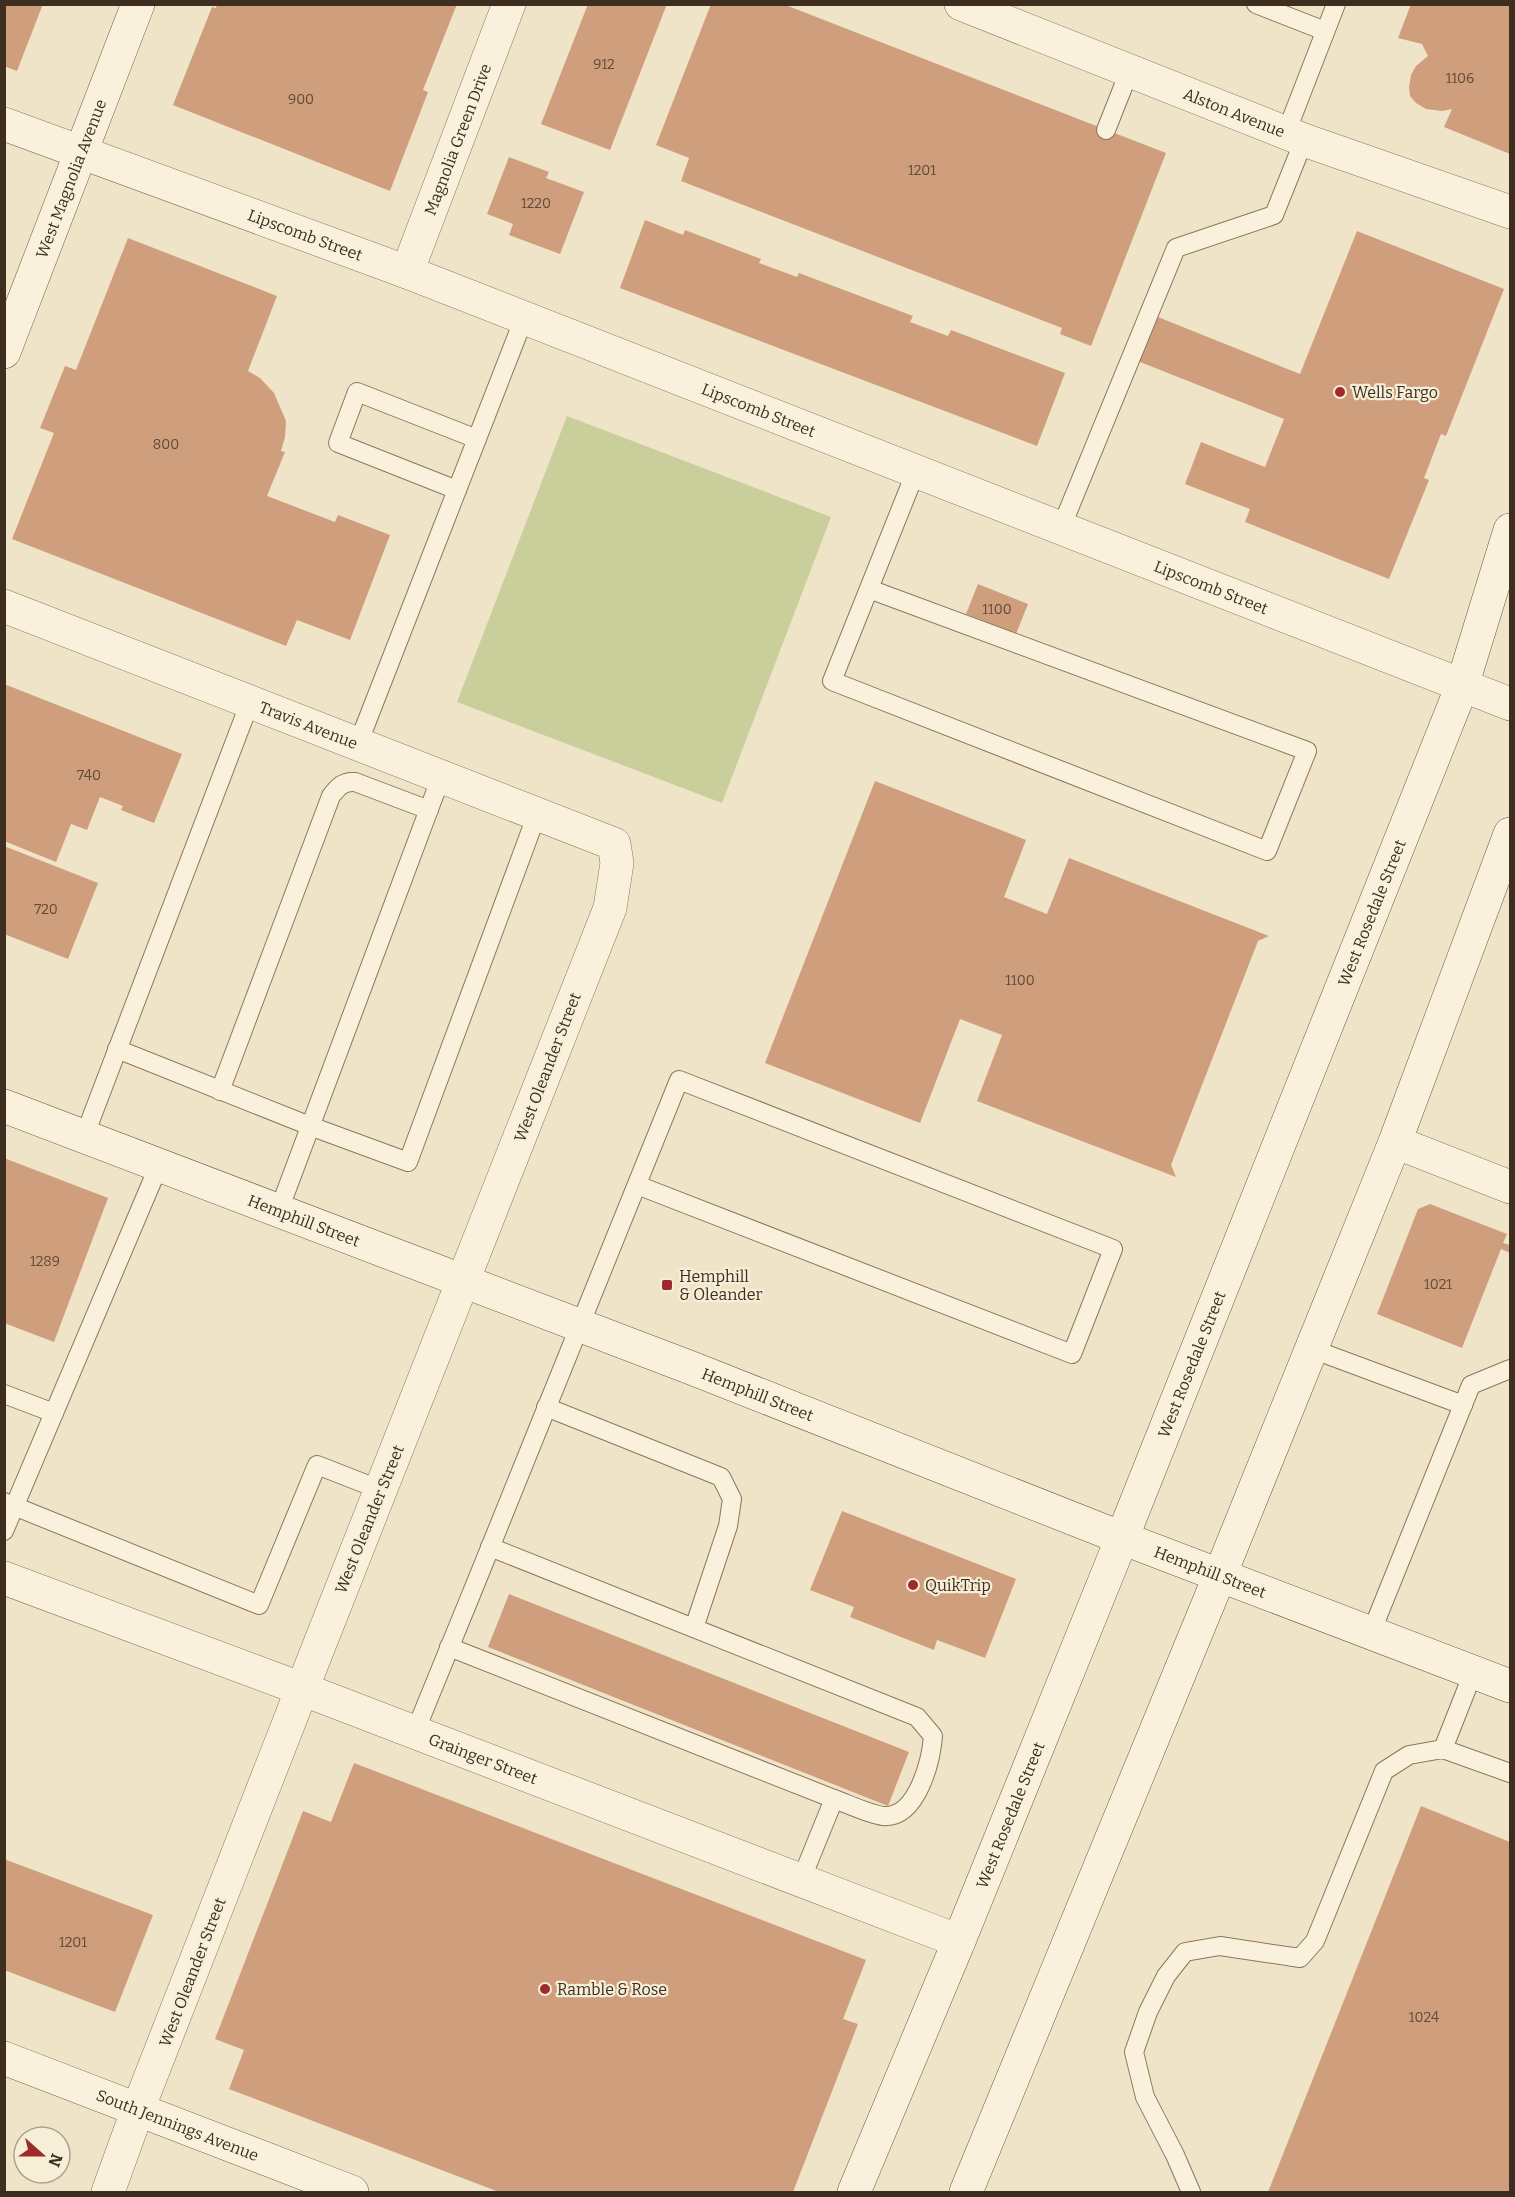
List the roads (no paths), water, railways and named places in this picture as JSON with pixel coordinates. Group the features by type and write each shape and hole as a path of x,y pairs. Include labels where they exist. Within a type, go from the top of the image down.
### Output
{"street":[{"name":"West Magnolia Avenue","path":"4,352 138,4"},
{"name":"Magnolia Green Drive","path":"407,272 508,4"},
{"name":"Alston Avenue","path":"961,4 1295,136 1510,212"},
{"name":"Lipscomb Street","path":"4,124 407,272 1510,704"},
{"name":"West Rosedale Street","path":"854,2193 1122,1538 1462,686 1510,530"},
{"name":"Travis Avenue","path":"4,606 614,844"},
{"path":"966,2193 1395,1142 1510,834"},
{"name":"West Oleander Street","path":"108,2193 138,2109 302,1689 610,908 617,863 614,844"},
{"name":"Hemphill Street","path":"4,1106 580,1324 1122,1538 1510,1686"},
{"path":"1395,1142 1510,1187"},
{"name":"Grainger Street","path":"4,1578 302,1689 959,1941"},
{"name":"South Jennings Avenue","path":"4,2058 352,2193"}],"lane":[{"path":"1256,4 1325,31"},
{"path":"1061,528 1176,248 1274,215 1325,31 1336,4"},
{"path":"1106,130 1129,72"},
{"path":"358,744 524,318"},
{"path":"457,490 338,442 357,392 477,439"},
{"path":"869,589 1307,751 1267,851 832,681 916,471"},
{"path":"84,1137 250,702"},
{"path":"279,1210 441,777"},
{"path":"220,1091 331,796 338,786 355,782 429,810"},
{"path":"117,1049 310,1126 408,1162 537,814"},
{"path":"415,1732 679,1080 1113,1249 1072,1354 637,1185"},
{"path":"4,1531 10,1504 54,1413 159,1165"},
{"path":"1312,1349 1463,1405"},
{"path":"1371,1633 1471,1384 1510,1369"},
{"path":"4,1394 54,1413"},
{"path":"546,1407 721,1477 732,1499 729,1526 694,1628"},
{"path":"10,1504 259,1605 317,1465 381,1490"},
{"path":"449,1647 834,1799 884,1816 903,1810 914,1800 932,1757 933,1736 916,1717 490,1547"},
{"path":"1443,1749 1473,1672"},
{"path":"1191,2193 1175,2155 1145,2097 1134,2052 1148,2012 1166,1976 1185,1952 1220,1946 1300,1958 1315,1941 1384,1771 1409,1755 1443,1749 1510,1773"},
{"path":"801,1880 834,1799"}],"place":[{"name":"Wells Fargo","path":"1340,392"},
{"name":"Hemphill & Oleander","path":"667,1285"},
{"name":"QuikTrip","path":"913,1585"},
{"name":"Ramble & Rose","path":"545,1989"}]}
